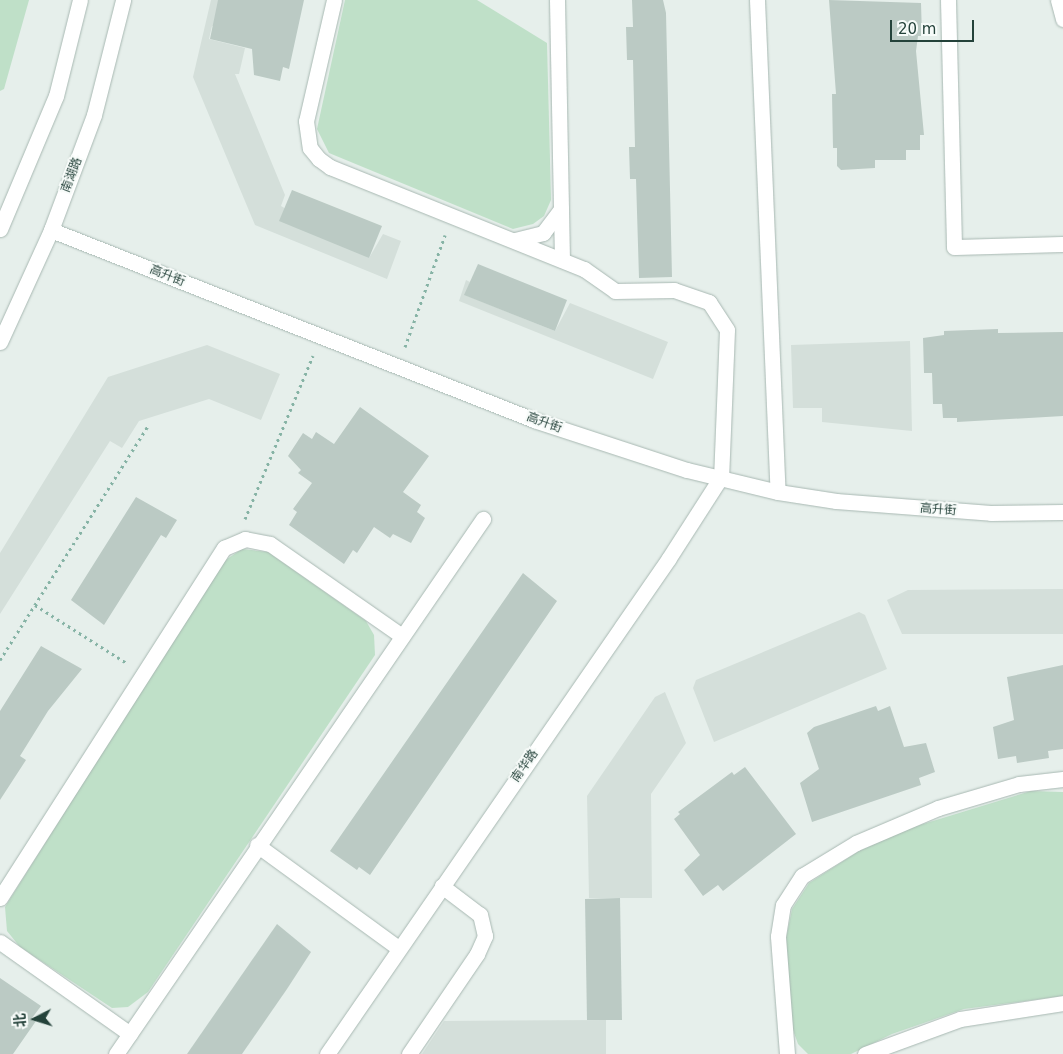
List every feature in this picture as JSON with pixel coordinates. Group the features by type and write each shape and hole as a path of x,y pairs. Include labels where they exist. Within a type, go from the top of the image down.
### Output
{"street":[{"path":"0,229 4,211 56,96 80,0"},
{"name":"南湖路","path":"0,342 51,230 94,115 123,0"},
{"path":"334,0 306,121 310,148 330,168 584,269 615,291 685,292 709,302 719,312 727,330 721,476"},
{"path":"557,0 562,260"},
{"path":"757,0 778,492"},
{"path":"948,0 954,247 1063,244"},
{"path":"1058,0 1063,19"},
{"path":"515,240 543,233 561,207"},
{"name":"高升街","path":"51,230 398,368 618,449 778,492 892,507 991,514 1063,512"},
{"name":"南华路","path":"327,1054 398,948 669,558 721,476"},
{"path":"116,1054 257,845 483,519"},
{"path":"0,898 216,556 235,542 258,540 270,544 402,636"},
{"path":"787,1054 778,936 783,905 802,876 818,863 863,839 938,808 1018,784 1063,779"},
{"path":"257,845 398,948"},
{"path":"409,1054 477,954 485,936 480,915 442,886"},
{"path":"0,942 130,1034"},
{"path":"865,1054 960,1019 1063,1003"}],"path":[{"path":"398,368 452,216"},
{"path":"235,542 321,336"},
{"path":"0,660 149,424"},
{"path":"35,605 142,672"}],"shaded area":[{"path":"211,0 218,0 218,27 212,26 209,39 245,48 239,74 235,74 285,195 281,206 369,258 383,234 401,241 387,279 255,225 193,77"},
{"path":"466,280 470,282 465,295 555,331 570,303 668,342 653,379 459,301"},
{"path":"910,341 912,431 822,422 822,408 793,408 791,345"},
{"path":"207,345 280,374 261,420 209,399 139,421 122,448 110,441 0,614 0,553 108,377"},
{"path":"1063,589 1063,634 902,634 887,600 908,590"},
{"path":"859,612 865,615 887,669 714,742 693,688 696,680"},
{"path":"665,692 686,743 651,794 652,898 589,898 587,796 655,697"},
{"path":"606,1020 606,1054 422,1054 444,1021"}],"green space":[{"path":"0,0 29,0 4,89 0,91"},
{"path":"345,0 477,0 547,43 551,200 544,216 533,224 513,229 329,153 317,129"},
{"path":"242,549 268,552 366,621 374,635 375,655 148,992 128,1007 112,1008 20,947 7,931 5,907 221,563"},
{"path":"1031,791 1063,792 1063,996 964,1009 892,1034 851,1054 808,1054 798,1044 793,1030 785,944 792,909 809,883 859,851 910,828"}],"building":[{"path":"218,0 304,0 289,69 283,67 280,81 254,75 252,49 210,39"},
{"path":"632,0 663,0 666,13 672,277 639,278 636,179 630,179 629,147 635,147 633,60 627,60 626,27 633,27"},
{"path":"829,0 921,3 922,36 918,36 916,51 924,135 920,135 920,150 906,150 906,160 875,160 875,168 841,170 837,166 837,148 833,148 832,94 836,94"},
{"path":"292,190 382,226 369,258 279,221"},
{"path":"478,264 567,300 555,331 464,295"},
{"path":"998,329 998,333 1063,332 1063,416 957,422 957,418 943,418 942,404 933,404 932,373 924,373 923,338 944,335 944,331"},
{"path":"360,407 429,456 403,492 421,505 417,512 425,518 411,543 393,534 390,538 374,527 357,553 353,550 344,564 289,525 297,512 293,509 312,483 298,473 301,470 288,456 303,433 312,439 316,432 334,444"},
{"path":"136,497 177,520 166,538 161,535 104,625 71,600"},
{"path":"523,573 557,601 370,875 359,867 357,870 330,851"},
{"path":"41,646 82,669 48,711 20,756 26,760 0,800 0,711"},
{"path":"1063,665 1063,749 1048,751 1049,758 1017,763 1016,756 998,759 993,727 1014,720 1007,677"},
{"path":"876,706 878,711 890,706 904,747 926,743 935,772 919,778 921,785 812,822 800,783 819,769 807,733 814,727"},
{"path":"745,767 796,834 723,891 718,885 703,896 684,870 700,855 674,819 680,814 678,812 732,772 734,775"},
{"path":"620,898 622,1020 587,1020 585,899"},
{"path":"277,924 311,952 242,1054 187,1054"},
{"path":"0,978 41,1006 32,1018 36,1021 13,1054 0,1054"}]}
